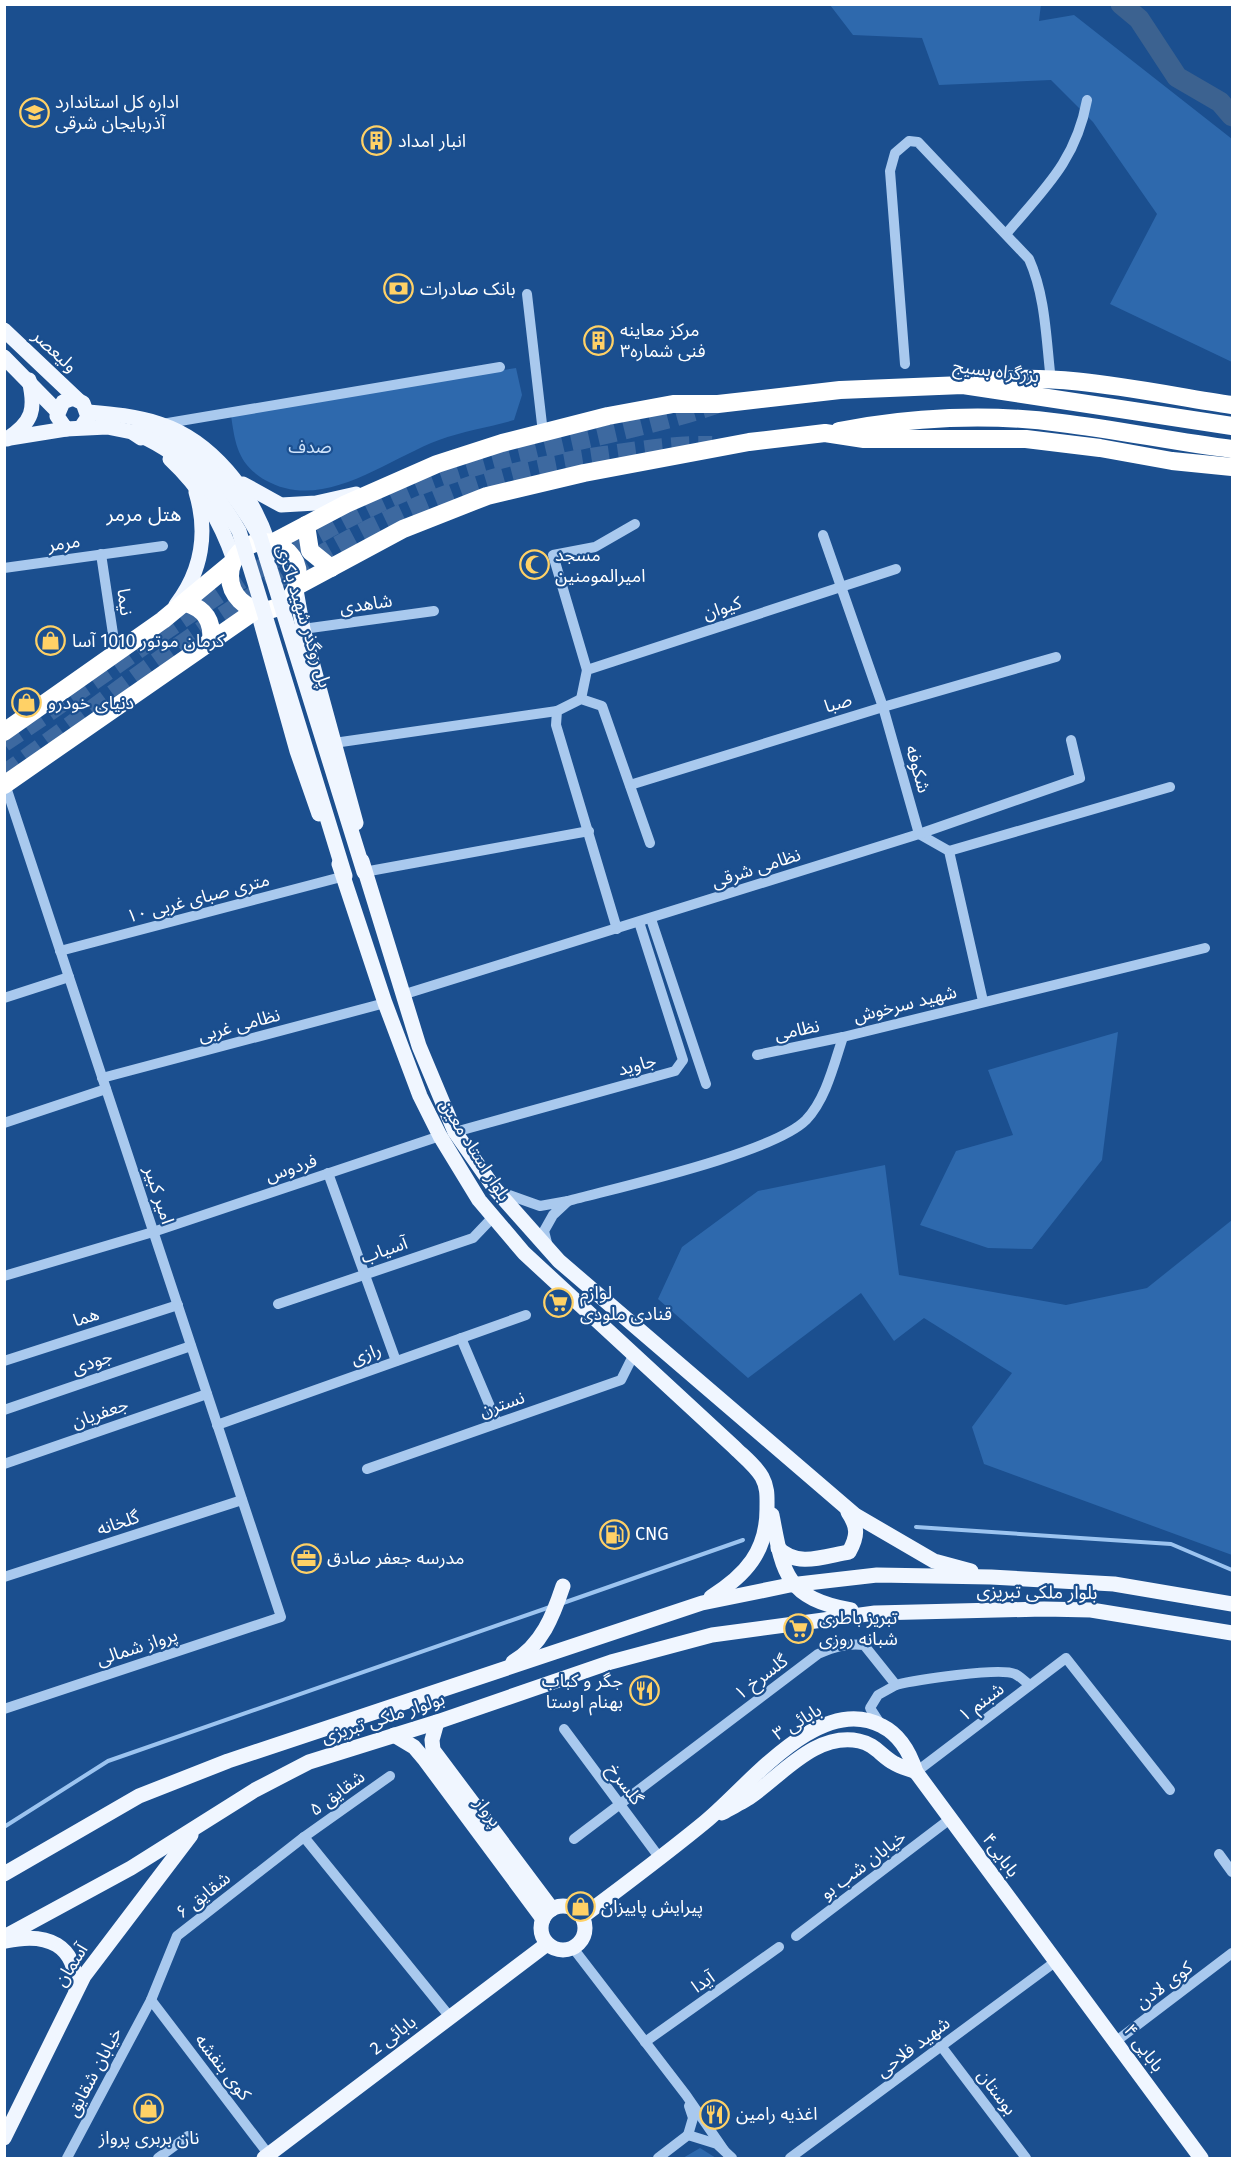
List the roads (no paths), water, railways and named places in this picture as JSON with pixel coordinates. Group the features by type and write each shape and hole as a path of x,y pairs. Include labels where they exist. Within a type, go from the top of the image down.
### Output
{"highway":[{"path":"963,385 997,380 1051,381 1233,405"},
{"name":"بزرگراه بسیج","path":"270,543 385,486 436,464 543,433 674,404 718,404 840,390 963,385 1233,426"},
{"path":"5,784 257,610 281,607 297,588 403,529 487,496 724,445 825,433 871,424 986,418 1059,423 1233,449"},
{"path":"825,433 864,439 1026,439 1100,448 1172,461 1233,467"},
{"path":"306,525 310,551 331,568"},
{"path":"4,732 186,603 248,546 270,543 283,547 297,564 297,588"},
{"path":"234,561 230,572 233,591 247,606 257,610"},
{"path":"186,603 201,610 207,616 212,632 211,641"}],"main road":[{"name":"ولیعصر","path":"4,330 78,417"},
{"path":"4,357 57,411 58,421 78,417 135,425 161,424 188,438 231,476 258,495 281,505 316,503 385,486"},
{"path":"6,439 20,430 33,409 29,380"},
{"path":"57,411 68,399 78,417"},
{"path":"6,439 78,417"},
{"path":"135,425 193,483 221,525 234,561"},
{"name":"پل روگذر شهید باکری","path":"135,425 183,443 216,472 243,508 260,537 364,872"},
{"name":"پل روگذر شهید باکری","path":"135,425 189,466 218,498 242,537 345,876"},
{"path":"231,476 252,503 270,543"},
{"path":"163,620 187,590 198,562 204,532 201,510 193,483"},
{"path":"297,588 303,629 359,836 364,872"},
{"path":"257,610 297,751 329,845 345,876"},
{"name":"بلوار استاد معین","path":"364,872 419,1046 455,1132 495,1190 549,1250 855,1515 934,1561 991,1577"},
{"name":"بلوار استاد معین","path":"345,876 385,1003 420,1096 440,1136 479,1200 524,1253 734,1447 761,1475 767,1488"},
{"path":"767,1488 778,1548 785,1571 801,1593 830,1606 871,1613"},
{"path":"702,1603 732,1584 759,1550 767,1526 767,1488"},
{"path":"778,1548 787,1557 798,1560 849,1552 856,1539 856,1525 842,1503"},
{"name":"بلوار ملکى تبریزى","path":"790,1585 878,1575 991,1577 1114,1584 1233,1604"},
{"name":"بولوار ملکی تبریزی","path":"4,1874 139,1796 228,1761 702,1603 790,1585"},
{"path":"498,1670 517,1660 539,1638 549,1624 563,1586"},
{"name":"بلوار ملکى تبریزى","path":"871,1613 1044,1608 1090,1610 1233,1633"},
{"name":"بولوار ملکی تبریزی","path":"4,1939 196,1828 255,1790 309,1762 437,1722 611,1662 712,1635 806,1620 871,1613"},
{"name":"بابائی ۳","path":"582,1917 706,1821 766,1766 828,1722 849,1718 869,1719 892,1731 911,1756 916,1772"},
{"name":"پرواز","path":"437,1722 432,1740 433,1750 547,1914"},
{"name":"پرواز","path":"394,1735 414,1747 547,1914"},
{"name":"بابائی ۳","path":"706,1821 747,1799 799,1759 825,1743 843,1740 861,1741 879,1749 893,1763 916,1772"},
{"name":"بابایی۴","path":"916,1772 1055,1962"},
{"name":"آسمان","path":"4,2138 84,1976 196,1828"},
{"path":"572,1908 582,1917 585,1931 583,1938 573,1948 560,1950 547,1944 541,1933 547,1914 572,1908"},
{"path":"4,1939 38,1939 64,1950 76,1970 76,1993"},
{"name":"بابائی 2","path":"273,2155 547,1944"},
{"name":"بابایی ۴","path":"1055,1962 1201,2158"}],"street":[{"path":"1006,234 1063,167 1083,121 1087,100"},
{"path":"905,364 890,171 895,153 909,141 918,142 1029,259 1038,279 1051,381"},
{"path":"527,294 543,433"},
{"path":"161,424 500,367"},
{"path":"581,699 587,670 553,555 595,547 635,524"},
{"name":"شکوفه","path":"823,535 883,707 919,834"},
{"name":"مرمر","path":"4,568 163,546"},
{"name":"نیما","path":"101,554 116,654"},
{"name":"کیوان","path":"587,670 896,569"},
{"name":"شاهدی","path":"303,629 434,611"},
{"name":"صبا","path":"630,785 883,707 1056,657"},
{"path":"334,743 557,711 581,699 602,706 650,843"},
{"path":"557,711 556,725 590,831 617,929"},
{"name":"نظامی شرقی","path":"402,995 919,834 1080,778 1071,740"},
{"name":"امیر کبیر","path":"5,784 281,1617"},
{"path":"919,834 949,851 1170,787"},
{"path":"364,872 590,831"},
{"path":"949,851 983,1001"},
{"name":"۱۰ متری صبای غربی","path":"60,951 345,876"},
{"path":"651,919 706,1084"},
{"name":"جاوید","path":"455,1132 675,1071 683,1060 639,922"},
{"name":"شهید سرخوش","path":"495,1190 540,1206 568,1202 775,1140 805,1120 820,1099 843,1037 1205,948"},
{"path":"4,998 69,977"},
{"name":"نظامی غربی","path":"102,1078 385,1003"},
{"name":"نظامی","path":"757,1055 843,1037"},
{"path":"4,1123 106,1089"},
{"name":"فردوس","path":"4,1276 153,1232 440,1136"},
{"path":"328,1173 396,1361"},
{"path":"549,1250 544,1232 553,1215 568,1202"},
{"name":"آسیاب","path":"278,1304 473,1238 493,1217"},
{"name":"هما","path":"4,1361 178,1305"},
{"name":"رازی","path":"217,1425 526,1315"},
{"path":"462,1338 497,1424"},
{"name":"جودی","path":"4,1410 191,1346"},
{"name":"نسترن","path":"367,1469 621,1380 634,1354"},
{"name":"جعفریان","path":"4,1464 207,1394"},
{"name":"گلخانه","path":"4,1577 242,1500"},
{"name":"پرواز شمالی","path":"4,1709 281,1617"},
{"name":"گلسرخ ۱","path":"620,1805 826,1650 852,1643 864,1645 896,1685"},
{"name":"شبنم ۱","path":"916,1772 1066,1658 1170,1790"},
{"path":"881,1725 870,1708 878,1695 896,1685 915,1680 1014,1673 1030,1686"},
{"name":"گلسرخ","path":"564,1730 659,1857"},
{"name":"شقایق ۵","path":"304,1837 390,1776"},
{"path":"574,1839 620,1805"},
{"name":"خیابان شب بو","path":"796,1936 950,1819"},
{"path":"304,1837 450,2017"},
{"name":"شقایق ۶","path":"151,2000 177,1935 304,1837"},
{"path":"1219,1854 1233,1872"},
{"name":"آیدا","path":"645,2042 779,1947"},
{"path":"573,1948 686,2094 724,2150"},
{"name":"کوی لادن","path":"1115,2042 1233,1953"},
{"name":"شهید فلاحی","path":"790,2158 1055,1962"},
{"name":"کوی بنفشه","path":"151,2000 273,2155"},
{"name":"خیابان شقایق","path":"67,2158 151,2000"},
{"name":"بوستان","path":"941,2046 1026,2158"},
{"path":"658,2158 688,2135 693,2118 686,2094"},
{"path":"688,2135 717,2144 732,2158"},
{"path":"158,2158 188,2136"}],"waterway":[{"path":"1121,4 1139,19 1177,77 1220,102 1232,116"},
{"path":"916,1527 1171,1544 1232,1570"},
{"path":"563,1603 743,1540"},
{"path":"4,1827 108,1761 550,1607"}],"tunnel":[{"path":"4,743 257,570 364,511 456,473 716,405"},
{"path":"4,774 220,617 333,547 393,517 454,491 528,469 644,449 712,445"}],"place":[{"name":"اداره کل استاندارد آذربایجان شرقی","path":"34,112"},
{"name":"انبار امداد","path":"377,141"},
{"name":"بانک صادرات","path":"399,289"},
{"name":"مرکز معاینه فنی شماره۳","path":"599,340"},
{"name":"مسجد امیرالمومنین","path":"534,565"},
{"name":"کرمان موتور 1010 آسا","path":"51,641"},
{"name":"دنیای خودرو","path":"27,703"},
{"name":"لوازم قنادی ملودی","path":"559,1303"},
{"name":"CNG","path":"614,1534"},
{"name":"مدرسه جعفر صادق","path":"306,1558"},
{"name":"تبریز باطری شبانه روزی","path":"798,1628"},
{"name":"جگر و کباب بهنام اوستا","path":"644,1691"},
{"name":"پیرایش پاییزان","path":"580,1907"},
{"name":"نان بربری پرواز","path":"149,2109"},
{"name":"اغذیه رامین","path":"715,2114"}],"district":[{"name":"هتل مرمر","path":"144,514"}],"park label":[{"name":"صدف","path":"310,447"}]}
